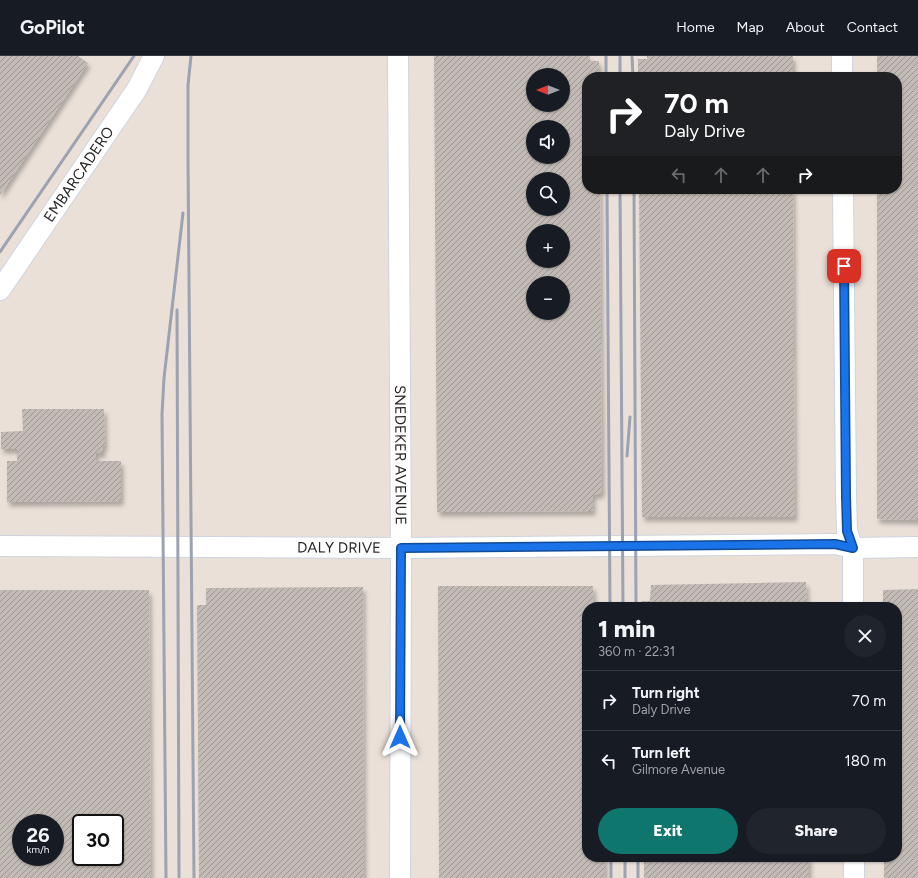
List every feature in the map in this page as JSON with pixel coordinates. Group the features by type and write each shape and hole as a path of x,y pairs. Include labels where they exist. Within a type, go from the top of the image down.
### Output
{"street":[{"name":"EMBARCADERO","path":"0,290 137,89 154,56"},
{"name":"SNEDEKER AVENUE","path":"398,56 401,548 400,878"},
{"path":"842,56 842,72"},
{"path":"843,194 846,496 847,531 853,548 853,602"},
{"name":"DALY DRIVE","path":"0,546 401,548 835,544 853,548 918,547"},
{"path":"854,862 854,878"}],"building":[{"path":"0,56 78,56 88,63 0,195"},
{"path":"434,56 590,56 590,61 599,61 599,72 582,72 582,194 600,194 602,493 593,495 593,511 437,512"},
{"path":"647,56 793,56 793,72 638,72 638,59 647,59"},
{"path":"877,56 918,56 918,520 877,519 877,194 902,194 902,72 877,72"},
{"path":"639,194 793,194 795,517 642,517"},
{"path":"22,409 104,409 105,446 103,446 103,453 96,453 96,461 121,461 121,501 7,502 7,461 17,461 17,449 1,449 1,432 23,431"},
{"path":"806,582 807,602 642,602 650,601 651,585"},
{"path":"438,586 593,586 594,602 582,602 582,862 605,862 605,878 439,878"},
{"path":"363,587 364,878 199,878 197,605 206,605 206,588"},
{"path":"918,589 918,878 884,878 884,862 902,862 902,602 883,602 883,590"},
{"path":"0,590 149,590 151,878 0,878"},
{"path":"644,862 809,862 809,878 644,878"}],"railway":[{"path":"0,252 134,56"},
{"path":"191,56 188,85 188,160 194,878"},
{"path":"606,56 606,72"},
{"path":"620,56 620,72"},
{"path":"632,56 633,72"},
{"path":"607,194 610,602"},
{"path":"620,194 623,602"},
{"path":"634,194 636,602"},
{"path":"166,878 162,414 164,378 183,213"},
{"path":"177,310 179,878"},
{"path":"627,456 630,417"},
{"path":"611,862 611,878"},
{"path":"625,862 625,878"},
{"path":"638,862 638,878"}],"route":[{"path":"400,737 401,548 835,544 853,548 847,531 844,266"}]}
